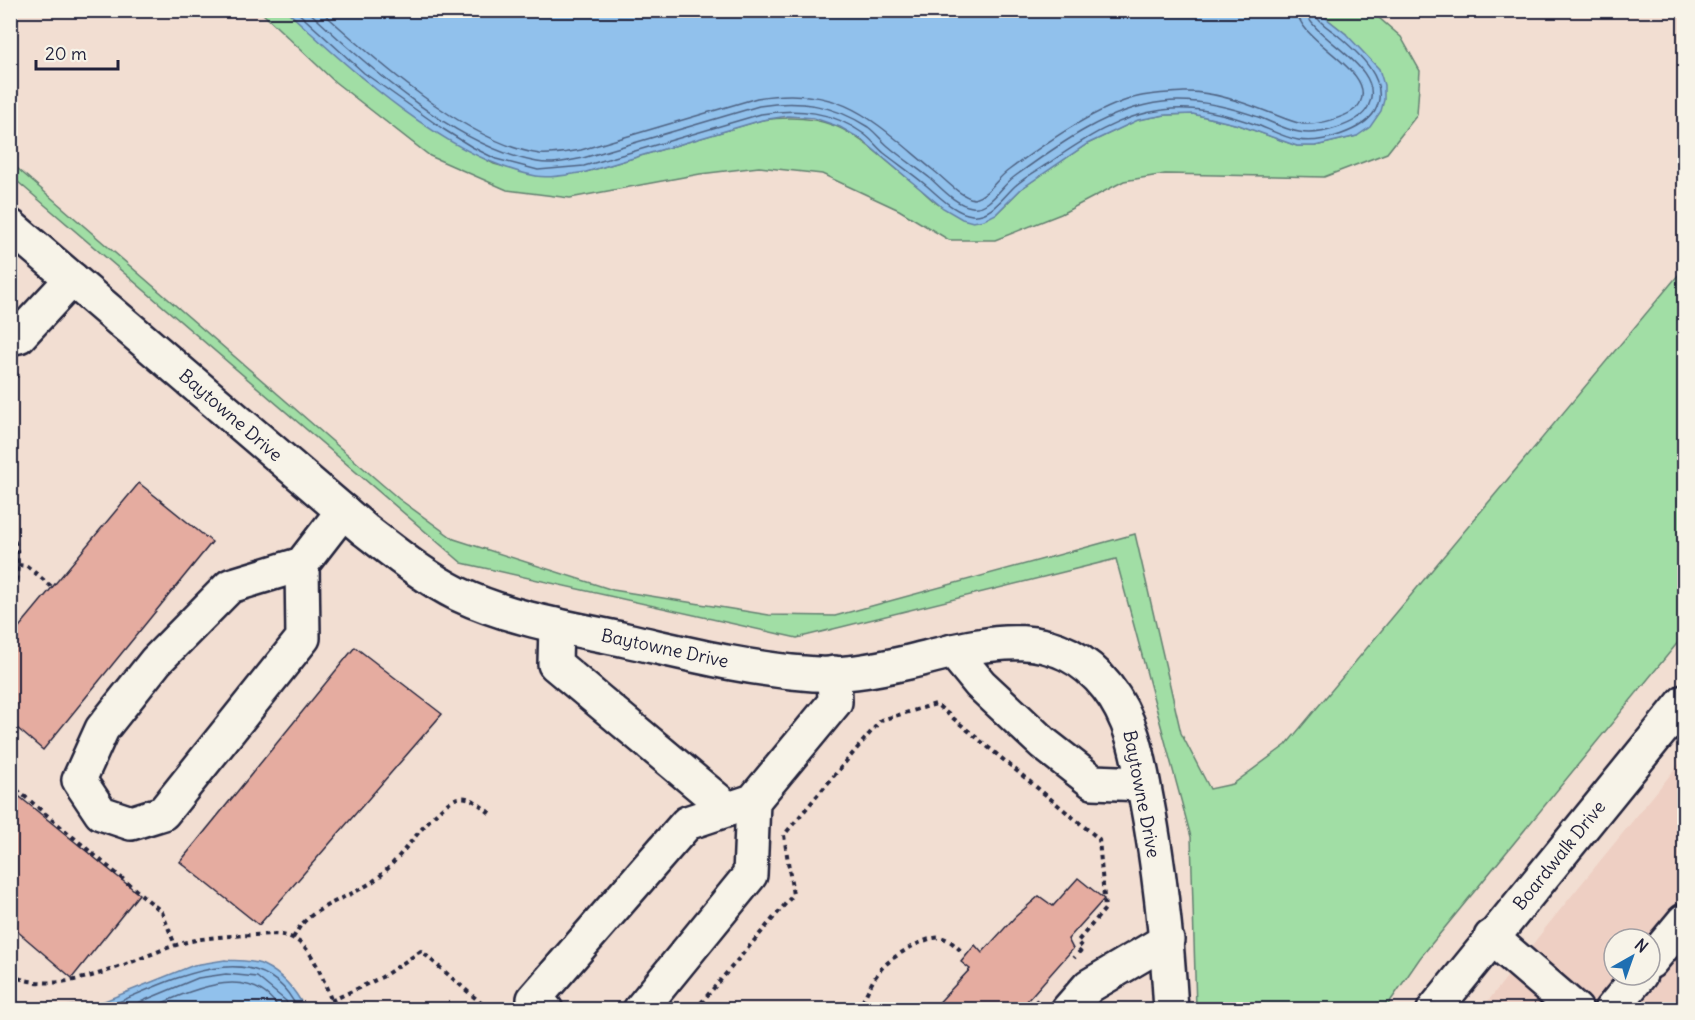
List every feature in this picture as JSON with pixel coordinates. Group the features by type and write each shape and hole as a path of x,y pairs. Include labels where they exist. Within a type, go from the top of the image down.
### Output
{"street":[{"name":"Baytowne Drive","path":"10,226 343,511 413,567 456,593 500,611 752,667 806,674 858,672 982,644 1014,642 1033,643 1055,649 1081,663 1106,686 1126,717 1134,739 1153,835 1167,940 1172,1010"},
{"path":"10,338 19,336 72,279"},
{"path":"302,564 303,639 163,813 131,823 101,813 79,780 102,729 156,661 230,586 302,564 343,511"},
{"path":"556,625 555,664 741,805 750,875 640,1010"},
{"path":"953,651 980,684 1035,736 1093,782 1143,784"},
{"path":"546,1010 534,999 687,823 741,805 835,702 834,673"},
{"name":"Boardwalk Drive","path":"1434,1010 1684,702"},
{"path":"1662,948 1684,921"},
{"path":"1491,938 1576,1010"},
{"path":"1057,1001 1089,986 1167,940"},
{"path":"1611,1010 1630,987"}],"path":[{"path":"10,384 19,373"},
{"path":"10,533 14,537 18,565 14,590 10,594"},
{"path":"18,565 27,566 52,587"},
{"path":"695,1010 794,895 784,835 881,720 936,704 1099,839 1105,909 1077,942 1083,948 1068,966"},
{"path":"10,784 162,912 175,945"},
{"path":"293,938 304,922 319,911 381,876 442,807 451,801 460,797 470,798 489,813"},
{"path":"10,975 44,982 69,981 114,969 175,945 227,936 280,934 301,943 312,957 335,1010"},
{"path":"859,1010 865,995 882,968 922,941 943,938 962,952"},
{"path":"331,1001 382,977 421,951 489,1010"},
{"path":"1029,1010 1057,1001"}],"shaded area":[{"path":"1684,758 1684,1009 1481,1010 1547,926"}],"green space":[{"path":"260,11 287,11 361,77 440,134 494,164 538,176 586,172 762,120 811,119 830,124 863,142 941,206 957,211 996,214 1021,189 1087,144 1137,120 1165,115 1193,114 1239,125 1297,146 1315,146 1357,136 1346,34 1317,11 1371,11 1401,37 1420,71 1417,115 1387,153 1324,177 1165,174 1124,181 1061,214 995,240 949,240 899,210 822,174 759,167 700,174 570,198 507,190 430,156 335,82"},
{"path":"10,162 399,499 454,539 613,590 769,615 835,616 1135,534 1181,733 1210,789 1233,784 1286,745 1684,268 1684,635 1420,958 1385,1009 1196,1009 1191,837 1116,559 797,638 462,563 11,176"}],"water":[{"path":"287,11 1317,11 1346,34 1379,69 1384,85 1384,100 1381,111 1370,127 1357,136 1315,146 1297,146 1239,125 1193,114 1165,115 1138,120 1087,144 1021,189 996,214 973,222 962,219 943,208 861,139 840,127 814,118 788,116 762,120 586,172 554,177 536,176 503,166 469,151 402,110 341,60"},
{"path":"225,960 254,962 270,969 288,984 305,1009 52,1009 102,1002 194,965"}],"building":[{"path":"139,483 212,542 43,750 10,722 10,638"},
{"path":"355,647 442,714 259,925 180,862"},
{"path":"10,789 139,894 72,978 10,925"},
{"path":"1078,878 1104,899 1068,939 1073,949 1019,1010 932,1010 970,969 961,962 975,945 982,953 1015,917 1039,896 1053,906"}]}
